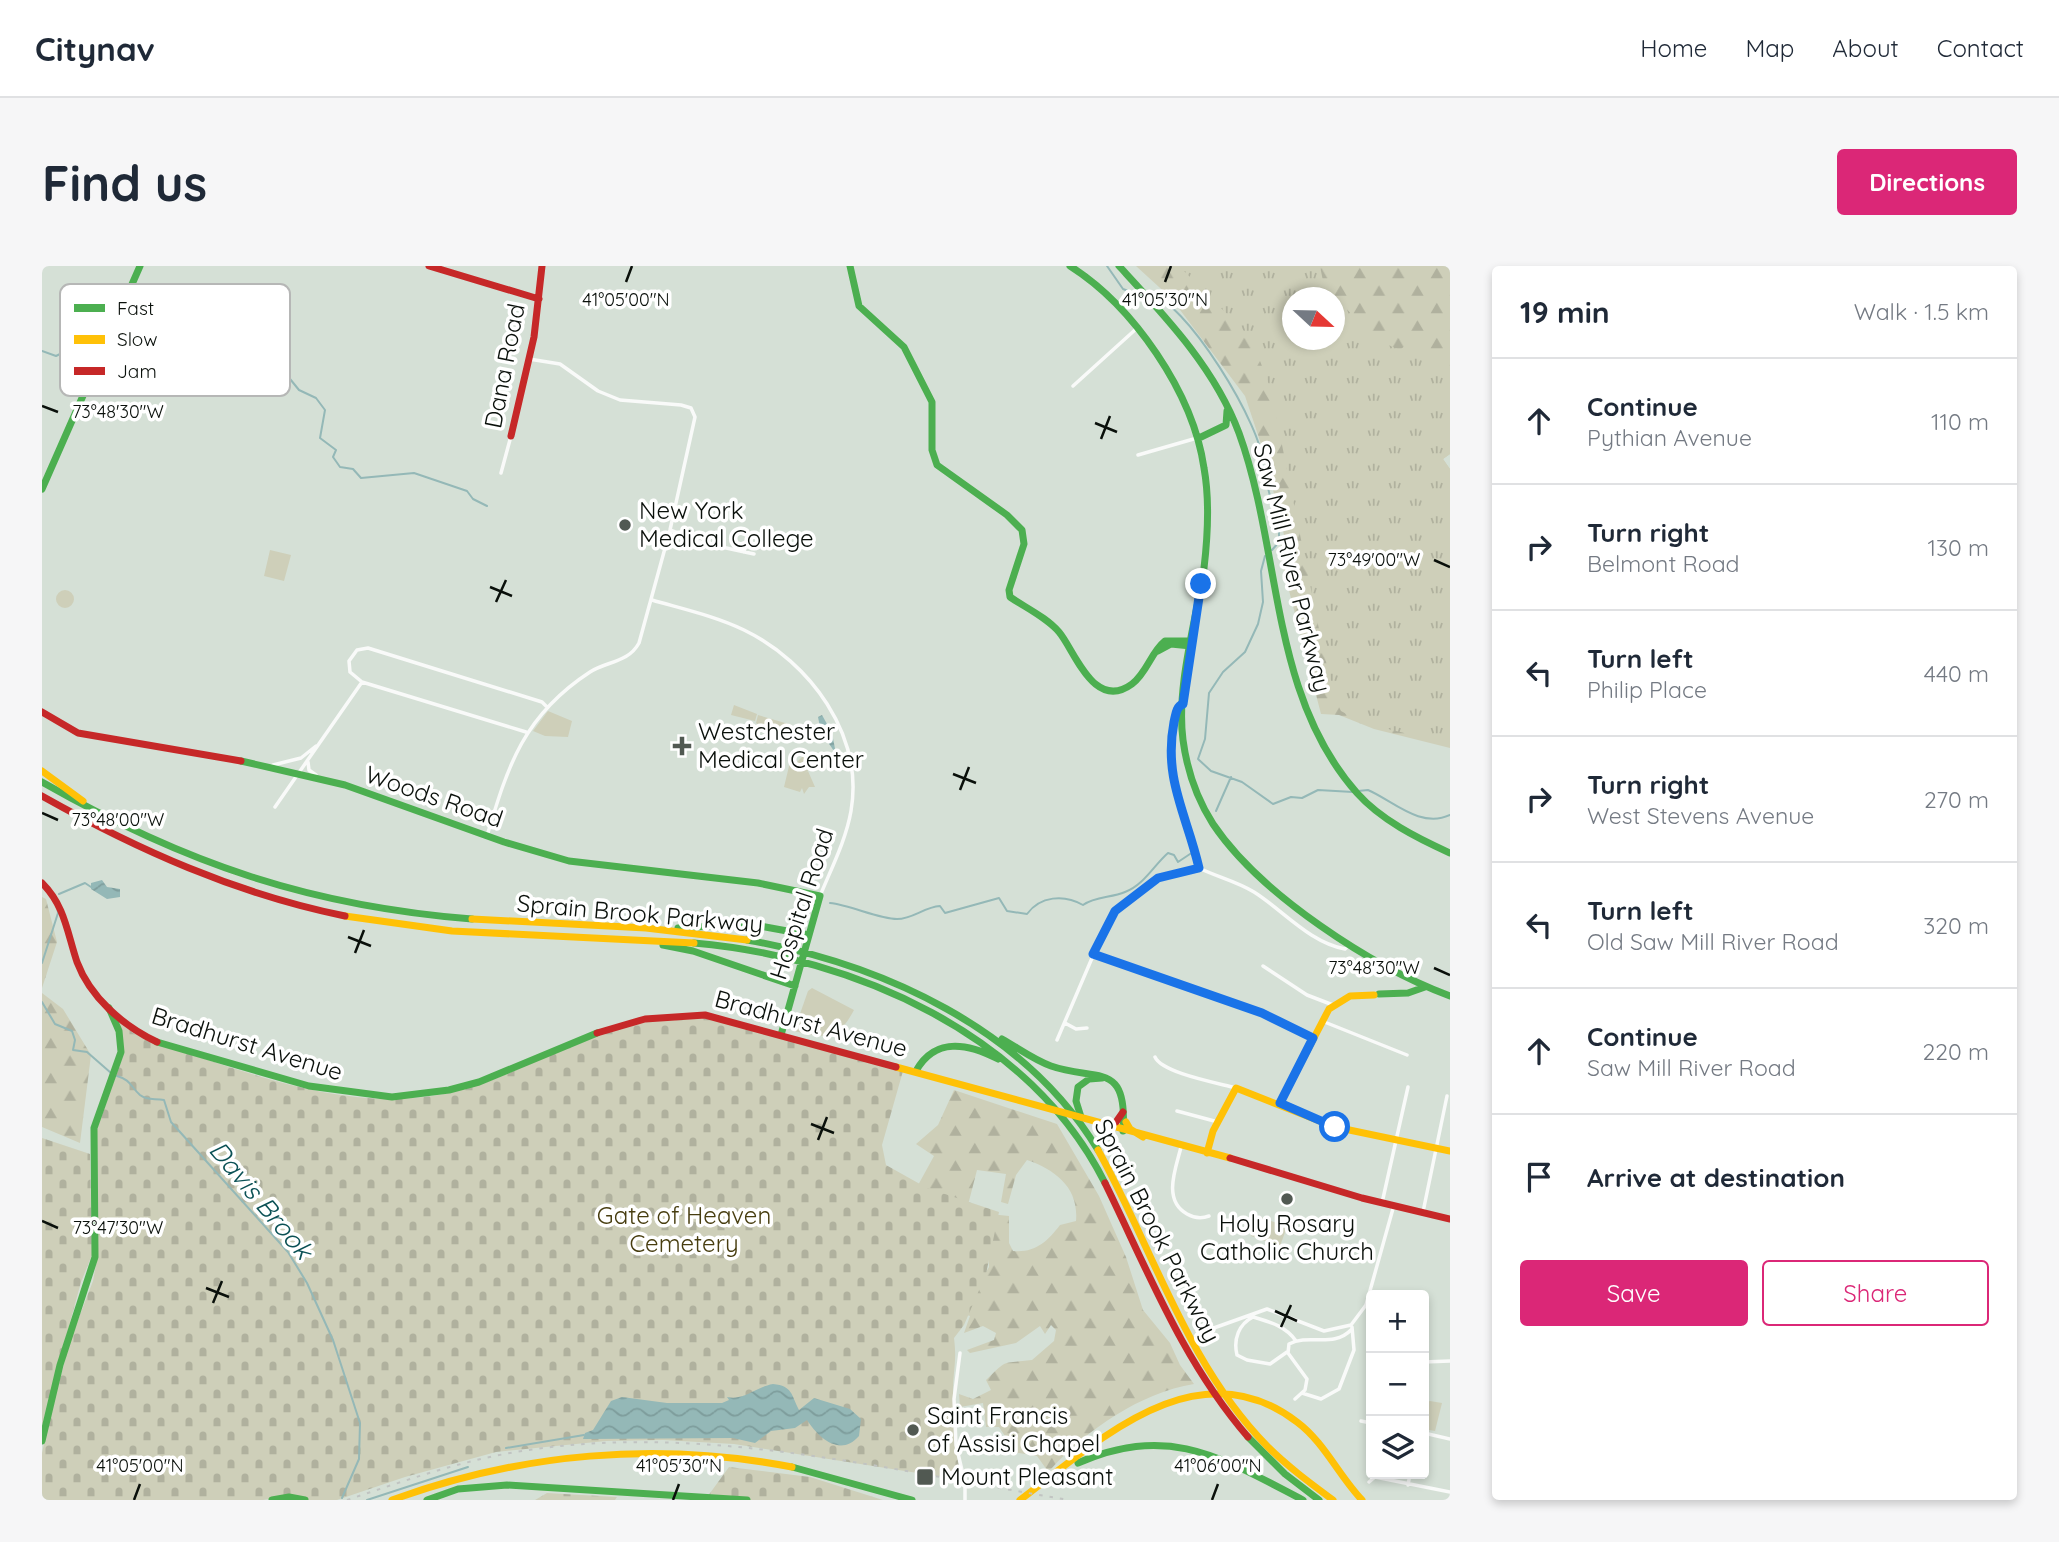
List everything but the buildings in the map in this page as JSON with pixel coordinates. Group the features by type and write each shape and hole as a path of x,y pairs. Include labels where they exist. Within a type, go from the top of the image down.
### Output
{"main road":[{"path":"132,284 140,266"},
{"path":"429,266 538,299"},
{"name":"Dana Road","path":"511,436 529,359 542,266"},
{"path":"850,266 859,306 904,347 932,402 932,450 937,465 1007,515 1022,530 1024,544 1009,590 1010,597 1058,630 1081,672 1108,689 1120,689 1132,684 1157,651 1171,644 1191,644"},
{"path":"1070,266 1107,293 1138,327 1182,397 1199,438 1208,476 1210,522 1183,704 1184,740 1190,771 1218,832 1263,881 1349,945 1382,966 1450,996"},
{"name":"Saw Mill River Parkway","path":"1119,266 1204,359 1231,404 1251,453 1305,704 1326,752 1358,791 1402,823 1450,850"},
{"name":"Saw Mill River Parkway","path":"1125,266 1200,362 1221,394 1246,455 1271,551"},
{"path":"1199,438 1228,421 1221,394"},
{"path":"42,489 83,396"},
{"path":"1199,438 1231,431 1246,455"},
{"name":"Woods Road","path":"42,712 63,727 78,733 321,778 487,836 591,866 766,885 820,897"},
{"path":"42,771 112,821"},
{"name":"Sprain Brook Parkway","path":"42,782 112,821 216,868 340,903 429,916 652,930 747,940 822,958 905,989 976,1027 1034,1069 1061,1097 1086,1130 1116,1183 1185,1332 1212,1379 1229,1403 1276,1455 1333,1500"},
{"name":"Sprain Brook Parkway","path":"42,796 168,862 240,889 326,913 439,931 639,940 733,948 783,958 844,976 892,994 950,1023 993,1050 1028,1078 1056,1108 1089,1154 1172,1327 1200,1378 1217,1403 1260,1452 1319,1500"},
{"name":"Bradhurst Avenue","path":"42,883 65,914 82,974 109,1007 138,1032 163,1043 319,1090 370,1097 422,1094 478,1082 570,1043 644,1017 705,1015 916,1071 1382,1203 1450,1219"},
{"name":"Hospital Road","path":"781,1035 820,897"},
{"path":"652,930 742,923 809,936"},
{"path":"639,940 693,951 795,984"},
{"path":"1280,1103 1333,1005 1350,996 1408,993 1425,987"},
{"path":"42,1441 60,1365 95,1257 93,1136 121,1052 119,1031 109,1007"},
{"path":"976,1027 1051,1066 1107,1077 1121,1093 1124,1114 1121,1131"},
{"path":"916,1071 922,1058 933,1048 958,1045 987,1053 1028,1078"},
{"path":"1086,1130 1075,1095 1087,1080 1098,1078 1110,1083 1120,1097 1129,1127 1143,1137"},
{"path":"1207,1153 1218,1122 1236,1088 1280,1103 1335,1127 1450,1152"},
{"path":"1100,1125 1116,1122 1124,1114"},
{"path":"1026,1500 1151,1408 1188,1394 1221,1392 1259,1399 1295,1420 1313,1438 1362,1500"},
{"path":"1020,1500 1100,1453 1130,1445 1156,1443 1204,1452 1303,1500"},
{"path":"392,1500 445,1481 536,1463 587,1456 653,1454 771,1462 847,1480 912,1500"},
{"path":"402,1500 457,1482 534,1467 638,1458 704,1459 769,1466 820,1477 895,1500"},
{"path":"427,1500 454,1490 507,1485 747,1500"},
{"path":"272,1500 289,1497 305,1500"}],"street":[{"path":"1073,386 1138,327"},
{"path":"487,836 510,762 526,732 547,707 602,665 625,658 635,650 652,600 694,422 691,408 672,403 612,397 559,364 529,359"},
{"name":"Dana Road","path":"501,473 511,436"},
{"path":"1138,455 1199,438"},
{"path":"670,530 703,543 754,554"},
{"path":"744,552 747,540"},
{"name":"Hospital Road","path":"652,600 716,618 752,634 790,660 827,704 849,754 853,788 848,825 820,897"},
{"path":"526,732 362,682 350,672 349,661 357,650 368,648 542,702 547,707"},
{"path":"275,807 362,682"},
{"path":"1183,704 1178,706 1173,728 1171,774 1199,868"},
{"path":"257,765 291,762 320,743"},
{"path":"309,759 309,770 321,778"},
{"path":"1057,1040 1093,954 1115,911 1158,878 1199,868 1241,884 1315,937 1340,948 1345,949 1349,945"},
{"path":"1093,954 1262,1013 1313,1038"},
{"path":"1263,966 1307,995 1333,1005"},
{"path":"1322,1021 1407,1055"},
{"path":"1065,1023 1076,1029 1087,1028"},
{"path":"1156,1057 1160,1065 1172,1070 1236,1088"},
{"path":"1382,1203 1408,1087"},
{"path":"1423,1212 1447,1096"},
{"path":"1177,1111 1218,1122"},
{"path":"1181,1147 1172,1186 1174,1199 1189,1216 1202,1219 1209,1216"},
{"path":"1296,1341 1277,1324 1253,1317 1243,1322 1236,1342 1236,1352 1247,1360 1270,1364 1287,1352 1289,1344 1296,1341 1329,1341 1352,1327 1366,1305 1394,1205"},
{"path":"1211,1329 1254,1311 1267,1309 1324,1331 1352,1327"},
{"path":"1302,1393 1325,1398 1339,1389 1354,1350 1352,1327"},
{"path":"1287,1352 1306,1374 1307,1384 1295,1399"},
{"path":"960,1353 954,1399 957,1447 965,1500"},
{"path":"1429,1362 1450,1361"},
{"path":"1361,1421 1366,1422"},
{"path":"1429,1434 1450,1439"},
{"path":"1369,1482 1373,1479"},
{"path":"1383,1479 1449,1492 1450,1485"},
{"path":"1408,1485 1409,1479"}],"green space":[{"path":"1136,266 1450,266 1450,454 1443,459 1450,469 1450,748 1374,729 1339,715 1321,714 1279,552 1284,535 1264,453 1245,396 1171,298"},
{"path":"1179,266 1320,266 1325,287 1282,287 1282,350 1345,350 1345,307 1377,340 1400,350 1415,337 1450,371 1450,454 1443,459 1450,469 1450,744 1363,723 1341,711 1335,699 1271,390 1254,345 1244,331"},
{"path":"270,550 291,555 284,581 264,576"},
{"path":"65,590 71,593 74,599 71,605 65,608 59,605 56,599 59,593"},
{"path":"734,705 757,714 755,721 731,715"},
{"path":"548,711 572,721 568,737 545,736 533,731"},
{"path":"758,715 792,726 764,743 764,729 756,723"},
{"path":"803,756 811,768 804,774 808,771 815,787 809,787 804,794 802,788 800,792 784,787 790,762 796,763"},
{"path":"42,897 46,899 57,942 42,988"},
{"path":"812,988 854,1010 836,1033 822,1036 794,1031 808,991"},
{"path":"42,993 63,1009 91,1055 80,1143 42,1127"},
{"name":"Gate of Heaven Cemetery","path":"683,1016 732,1023 903,1071 882,1145 886,1165 927,1188 999,1212 986,1274 964,1325 954,1338 954,1425 962,1480 734,1444 663,1440 606,1441 496,1452 405,1477 337,1500 309,1500 292,1495 263,1500 42,1500 42,1453 50,1416 71,1338 93,1281 98,1254 96,1132 123,1056 122,1036 116,1017 133,1033 158,1044 277,1081 356,1097 396,1099 437,1095 478,1085 617,1027 641,1020"},
{"path":"954,1090 1057,1124 1099,1196 1126,1257 1143,1310 1170,1343 1180,1365 1194,1384 1154,1395 1116,1415 1081,1440 1051,1469 1047,1470 1037,1456 1013,1452 1015,1441 1005,1436 999,1427 986,1427 983,1403 960,1407 959,1394 973,1399 991,1390 986,1380 1002,1365 1032,1360 1054,1341 1056,1330 1051,1325 1045,1334 1040,1326 1016,1343 970,1353 967,1350 994,1340 996,1333 983,1326 964,1333 970,1316 961,1313 989,1267 987,1238 990,1214 1009,1216 1009,1243 1013,1251 1028,1250 1045,1241 1060,1225 1076,1221 1074,1199 1064,1182 1056,1175 1027,1160 1016,1175 1008,1204 1001,1202 1006,1174 977,1170 968,1205 917,1187 934,1156 916,1144 938,1125"},
{"path":"42,1138 90,1154 92,1255 81,1282 42,1426"},
{"path":"1258,1216 1287,1227 1280,1246 1251,1236"},
{"path":"1429,1401 1442,1403 1435,1431 1429,1430"},
{"path":"729,1467 810,1477 883,1500 705,1500"},
{"path":"547,1493 617,1497 615,1500 535,1500"}],"water":[{"path":"822,715 832,733 836,754 821,732 818,717"},
{"path":"102,880 107,887 120,889 120,897 107,899 91,889 91,883"},
{"path":"773,1384 788,1389 799,1410 814,1398 850,1409 861,1419 859,1436 844,1445 830,1443 817,1433 807,1420 795,1428 771,1431 755,1443 733,1438 583,1439 585,1433 593,1430 611,1401 622,1397 667,1403 722,1403 729,1400 727,1397 739,1397"}],"waterway":[{"path":"1107,266 1123,289 1144,297"},
{"path":"1149,296 1163,301 1181,316 1200,339 1237,396 1251,424 1260,448 1279,532 1279,542 1272,550"},
{"path":"42,351 56,356 60,354"},
{"path":"290,379 299,390 316,398 325,410 320,438 336,450 333,457 340,467 353,469 361,478 414,473 467,491 473,499 487,506"},
{"path":"1265,556 1261,571 1263,602 1258,624 1245,652 1223,672 1209,693 1205,739 1198,759 1211,771 1242,782 1273,804 1291,797 1302,798 1318,790 1353,792"},
{"path":"1216,811 1231,777"},
{"path":"1358,791 1368,790 1417,816 1439,818 1450,815"},
{"path":"830,903 897,919 934,907 940,906 945,913 999,898 1007,911 1027,914 1045,900 1068,899 1083,905 1125,892 1143,880 1168,853 1174,855 1178,862 1193,852"},
{"name":"Davis Brook","path":"59,894 85,883 91,887"},
{"name":"Davis Brook","path":"42,963 58,913 57,904"},
{"name":"Davis Brook","path":"42,1002 55,1024 72,1031 75,1040 73,1050 87,1052 111,1073"},
{"name":"Davis Brook","path":"117,1076 128,1081 143,1097 164,1100 171,1122 288,1252 307,1283 333,1340 360,1423 359,1459 342,1498"},
{"path":"506,1448 584,1435"},
{"path":"367,1500 468,1467"}],"railway":[{"path":"347,1500 489,1457 580,1444 650,1442 720,1445 791,1453 1069,1500"}],"traffic: fast":[{"path":"132,284 140,266"},
{"path":"850,266 859,306 904,347 932,402 932,450 937,465 1007,515 1022,530 1024,544 1009,590 1010,597 1054,627 1087,676 1096,685 1107,690 1119,691 1132,684 1165,641 1192,641"},
{"path":"1070,266 1093,283 1137,327 1173,381 1198,439 1206,480 1207,530 1204,568 1184,676 1182,720 1187,762 1202,805 1233,850 1288,902 1387,967 1450,996"},
{"path":"1119,266 1187,344 1229,409 1253,478 1292,667 1307,712 1328,754 1357,793 1377,812 1412,835 1450,853"},
{"path":"42,489 83,396"},
{"path":"1199,438 1226,425 1227,411"},
{"path":"1158,651 1171,644 1191,646"},
{"path":"241,761 345,785 504,842 569,861 758,883 820,896 781,1035"},
{"path":"42,782 146,836 249,876 356,904 472,919"},
{"path":"678,928 749,924 809,935"},
{"path":"747,940 849,966 899,985 946,1009 991,1037 1031,1070 1068,1107 1098,1150"},
{"path":"694,943 755,951 815,965 875,986 931,1012 984,1045 1032,1085 1072,1130 1105,1183"},
{"path":"663,945 693,951 795,986"},
{"path":"1379,994 1408,993 1425,987"},
{"path":"42,1441 60,1365 95,1257 94,1128 121,1052 119,1031 109,1008"},
{"path":"157,1042 309,1086 392,1097 449,1090 479,1082 597,1033"},
{"path":"1002,1039 1051,1066 1095,1075 1114,1083 1120,1093 1123,1108 1123,1131"},
{"path":"916,1071 932,1053 953,1046 975,1049 998,1059"},
{"path":"1081,1117 1076,1101 1078,1087 1089,1079 1102,1078"},
{"path":"1248,1437 1285,1474 1319,1500"},
{"path":"1078,1463 1110,1451 1140,1446 1168,1446 1220,1459 1303,1500"},
{"path":"792,1467 912,1500"},
{"path":"427,1500 458,1489 507,1485 747,1500"},
{"path":"272,1500 289,1497 305,1500"}],"traffic: slow":[{"path":"42,771 83,801"},
{"path":"345,916 452,931 694,943"},
{"path":"472,919 646,928 747,940"},
{"path":"1280,1103 1329,1009 1350,996 1374,995"},
{"path":"896,1067 1230,1158"},
{"path":"1207,1153 1213,1131 1236,1088 1335,1127 1450,1151"},
{"path":"1126,1122 1130,1129 1143,1137"},
{"path":"1098,1150 1192,1342 1214,1379 1239,1414 1267,1446 1333,1500"},
{"path":"1020,1500 1116,1429 1151,1410 1187,1397 1223,1394 1260,1401 1297,1422 1315,1439 1362,1500"},
{"path":"392,1500 490,1471 590,1456 691,1455 792,1467"}],"traffic: jam":[{"path":"429,266 539,299"},
{"path":"511,436 534,337 542,266"},
{"path":"42,712 78,733 241,761"},
{"path":"42,796 78,816 189,868 266,896 345,916"},
{"path":"42,883 61,910 77,962 90,987 120,1019 157,1042"},
{"path":"597,1033 645,1019 705,1015 896,1067"},
{"path":"1101,1125 1116,1122 1123,1112"},
{"path":"1230,1158 1362,1198 1450,1219"},
{"path":"1105,1183 1186,1347 1204,1378 1248,1437"}],"place":[{"name":"New York Medical College","path":"625,525"},
{"name":"Westchester Medical Center","path":"682,746"},
{"name":"Holy Rosary Catholic Church","path":"1287,1199"},
{"name":"Saint Francis of Assisi Chapel","path":"913,1430"},
{"name":"Mount Pleasant","path":"925,1477"}],"route":[{"path":"1201,584 1183,704 1178,706 1176,713 1171,748 1173,787 1199,868 1158,878 1115,911 1106,923 1093,954 1262,1013 1313,1038 1280,1103 1335,1127"}]}
